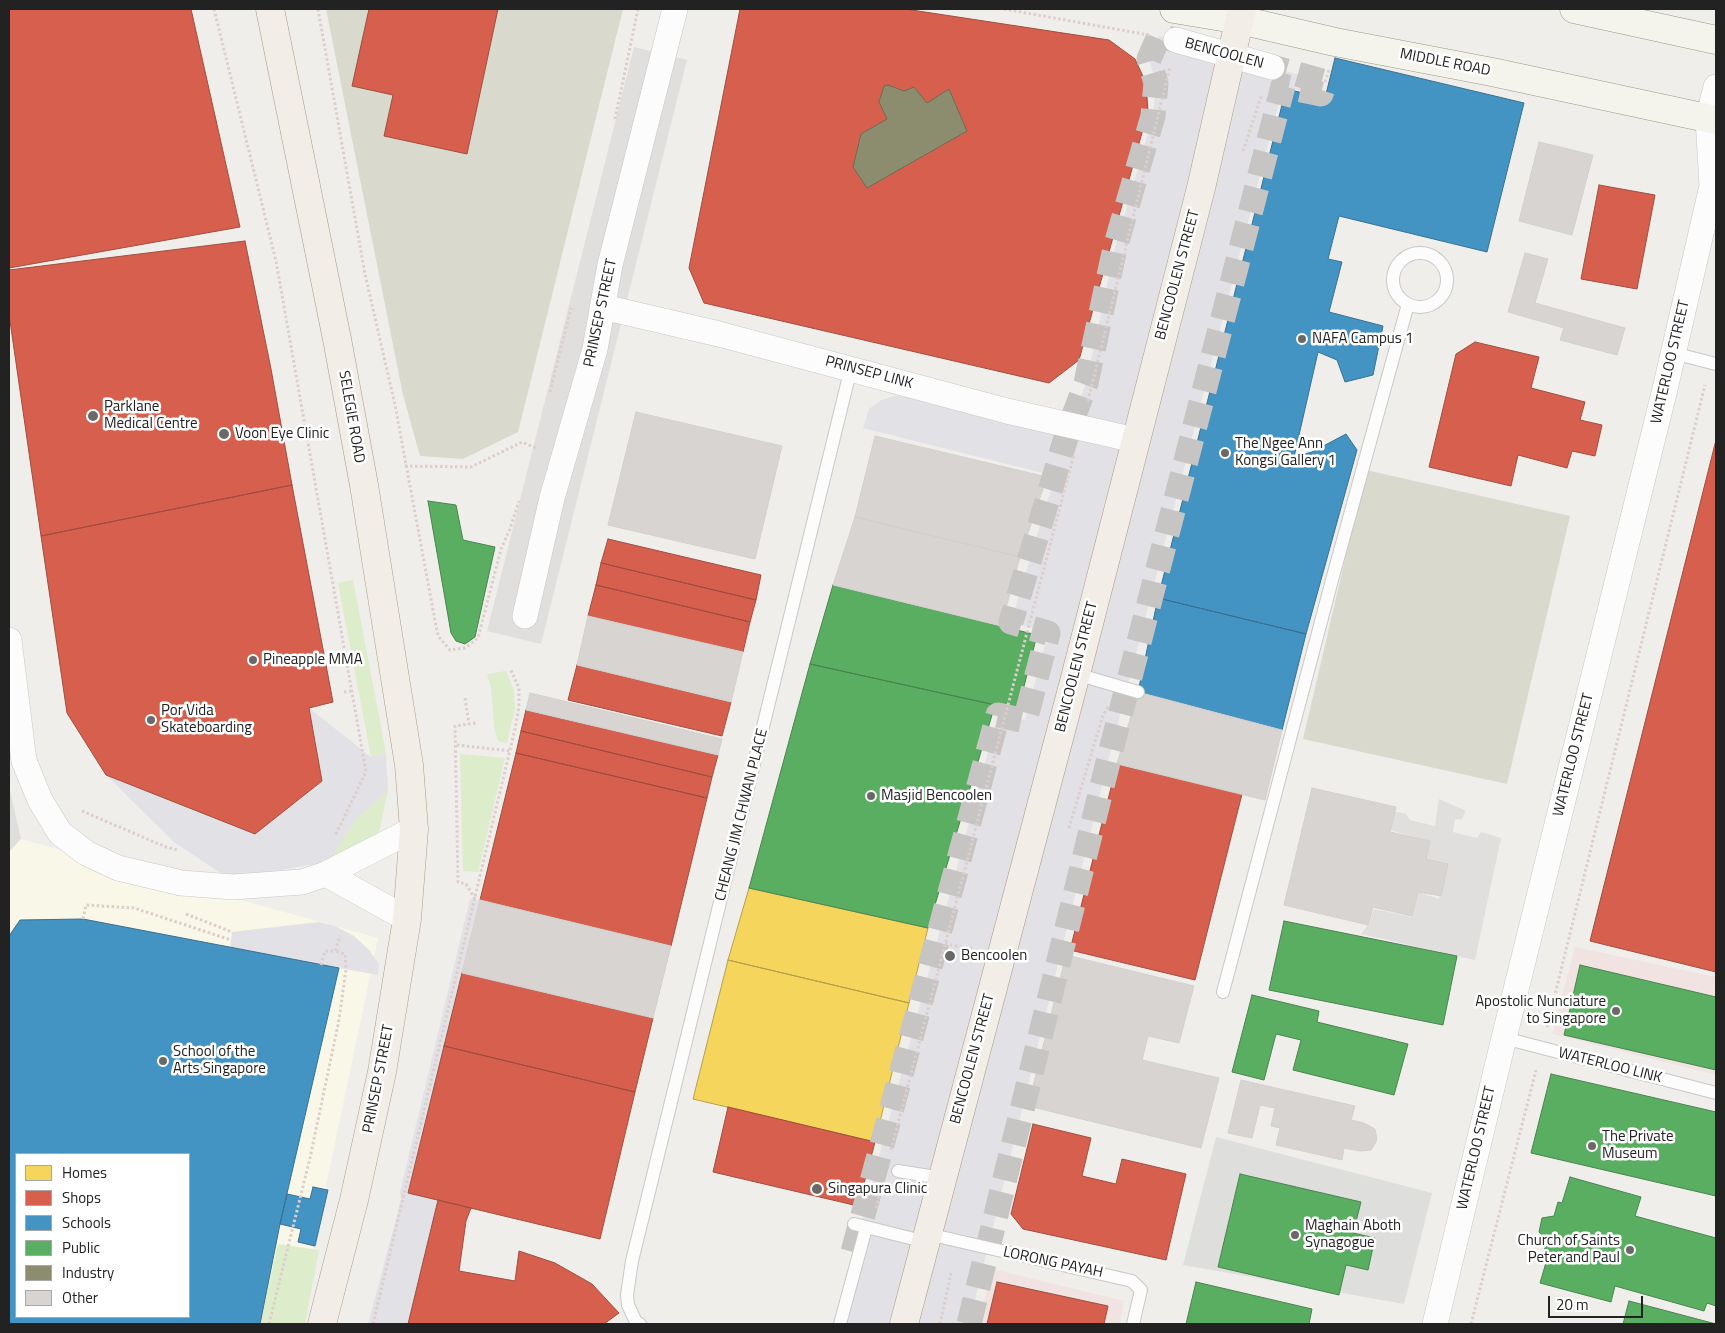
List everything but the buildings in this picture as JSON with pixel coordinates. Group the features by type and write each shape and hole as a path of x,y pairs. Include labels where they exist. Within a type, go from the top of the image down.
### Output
{"main road":[{"name":"SELEGIE ROAD","path":"270,9 337,340 364,485 409,765 414,829"},
{"name":"MIDDLE ROAD","path":"1174,9 1241,15 1335,42 1492,72 1712,119"},
{"path":"1574,9 1716,40"},
{"name":"BENCOOLEN STREET","path":"904,1324 1076,674 1201,188 1241,15"},
{"name":"PRINSEP STREET","path":"322,1324 354,1200 380,1081 407,919 414,829"}],"street":[{"name":"PRINSEP STREET","path":"526,616 552,498 595,349 626,198 675,9"},
{"name":"BENCOOLEN","path":"1167,38 1272,67"},
{"name":"WATERLOO STREET","path":"1435,1324 1714,181 1712,119 1716,87"},
{"name":"PRINSEP LINK","path":"603,307 851,368 1007,411 1135,440"},
{"path":"9,640 24,760 40,800 60,833 86,853 118,868 181,883 233,887 302,882 326,874 414,829"},
{"path":"326,874 407,919"}],"lane":[{"path":"1413,254 1431,255 1444,267 1447,283 1444,292 1432,304 1424,307 1408,304 1396,292 1394,273 1404,258 1413,254"},
{"path":"1223,992 1327,579 1408,304"},
{"path":"1673,353 1713,364"},
{"name":"CHEANG JIM CHWAN PLACE","path":"640,1324 636,1322 628,1305 627,1295 632,1261 851,368"},
{"path":"1076,674 1138,692"},
{"name":"WATERLOO LINK","path":"1504,1038 1716,1093"},
{"path":"898,1171 942,1178"},
{"path":"840,1324 863,1227 927,1238"},
{"name":"LORONG PAYAH","path":"927,1238 1132,1281 1141,1290 1133,1324"}],"path":[{"path":"214,9 276,261 366,772 333,840"},
{"path":"318,9 365,274 395,406 438,636 450,650 465,648 478,638 501,549 522,493"},
{"path":"614,121 638,9"},
{"path":"1004,9 1167,38 1085,410"},
{"path":"1248,134 1272,67"},
{"path":"548,399 572,303"},
{"path":"1471,1324 1713,364"},
{"path":"533,457 539,438"},
{"path":"406,469 405,466 471,467 522,442 536,448"},
{"path":"888,1159 1076,445"},
{"path":"374,1324 510,751 519,707 519,688 510,668"},
{"path":"344,692 352,691"},
{"path":"465,698 469,724"},
{"path":"475,900 466,884 458,882 456,726 476,723"},
{"path":"457,746 510,751"},
{"path":"80,810 166,847 182,851"},
{"path":"83,919 86,904 134,908 231,940"},
{"path":"335,951 340,936"},
{"path":"269,1324 310,1158 339,1020 346,969 345,954 325,951 321,965"},
{"path":"863,1227 884,1177"}],"shaded area":[{"path":"326,9 623,9 518,432 463,459 420,456 403,395"},
{"path":"1159,36 1325,82 1321,94 1283,87 1110,754 969,1324 834,1324 998,715 1025,720 1048,633 1011,622 1055,476 863,428 869,409 881,400 898,395 1067,434 1086,383 1115,248 1153,116 1156,83 1149,59"},
{"path":"634,47 687,60 541,644 487,631"},
{"path":"1366,470 1570,516 1507,784 1303,739"},
{"path":"309,708 371,757 386,753 388,790 354,822 333,855 331,866 309,865 245,877 222,874 174,842 106,775 255,834 322,781"},
{"path":"9,786 21,839 9,852"},
{"path":"1439,799 1466,811 1462,819 1455,819 1453,832 1477,838 1481,832 1501,838 1475,960 1361,934 1368,925 1374,909 1412,917 1418,892 1439,899 1447,864 1424,859 1428,841 1390,830 1393,811 1406,814 1410,820 1435,826"},
{"name":"School of the Arts Singapore","path":"21,839 378,938 297,1324 9,1324 9,852"},
{"path":"470,899 480,900 408,1193 438,1200 424,1262 408,1324 368,1324 401,1200 400,1192"},
{"path":"319,922 335,926 354,936 369,950 379,964 378,975 230,948 232,932"},
{"path":"1575,947 1716,977 1716,1075 1552,1034"},
{"path":"1216,1137 1432,1193 1404,1304 1183,1265"},
{"path":"993,1269 1124,1301 1120,1324 978,1324"}],"green space":[{"path":"353,580 386,753 371,757 338,583"},
{"path":"506,671 514,690 515,708 507,743 498,741 494,726 491,688 487,674"},
{"path":"460,754 505,758 478,872 463,871"},
{"path":"388,790 380,829 375,840 331,866 333,855 354,822"},
{"path":"278,1244 319,1250 305,1324 260,1324"}],"tunnel":[{"path":"853,1252 998,715 1025,721 1048,633 1011,622 1067,434 1086,383 1115,248 1153,116 1156,83 1149,59 1159,36 1176,40"},
{"path":"969,1324 1110,754 1283,86 1321,94 1325,82 1272,67"}],"place":[{"name":"NAFA Campus 1","path":"1302,339"},
{"name":"Parklane Medical Centre","path":"93,416"},
{"name":"Voon Eye Clinic","path":"224,434"},
{"name":"The Ngee Ann Kongsi Gallery 1","path":"1225,453"},
{"name":"Pineapple MMA","path":"253,660"},
{"name":"Por Vida Skateboarding","path":"151,720"},
{"name":"Masjid Bencoolen","path":"871,796"},
{"name":"Bencoolen","path":"950,956"},
{"name":"Apostolic Nunciature to Singapore","path":"1616,1011"},
{"name":"School of the Arts Singapore","path":"163,1061"},
{"name":"The Private Museum","path":"1592,1146"},
{"name":"Singapura Clinic","path":"817,1189"},
{"name":"Maghain Aboth Synagogue","path":"1295,1235"},
{"name":"Church of Saints Peter and Paul","path":"1630,1250"}]}
